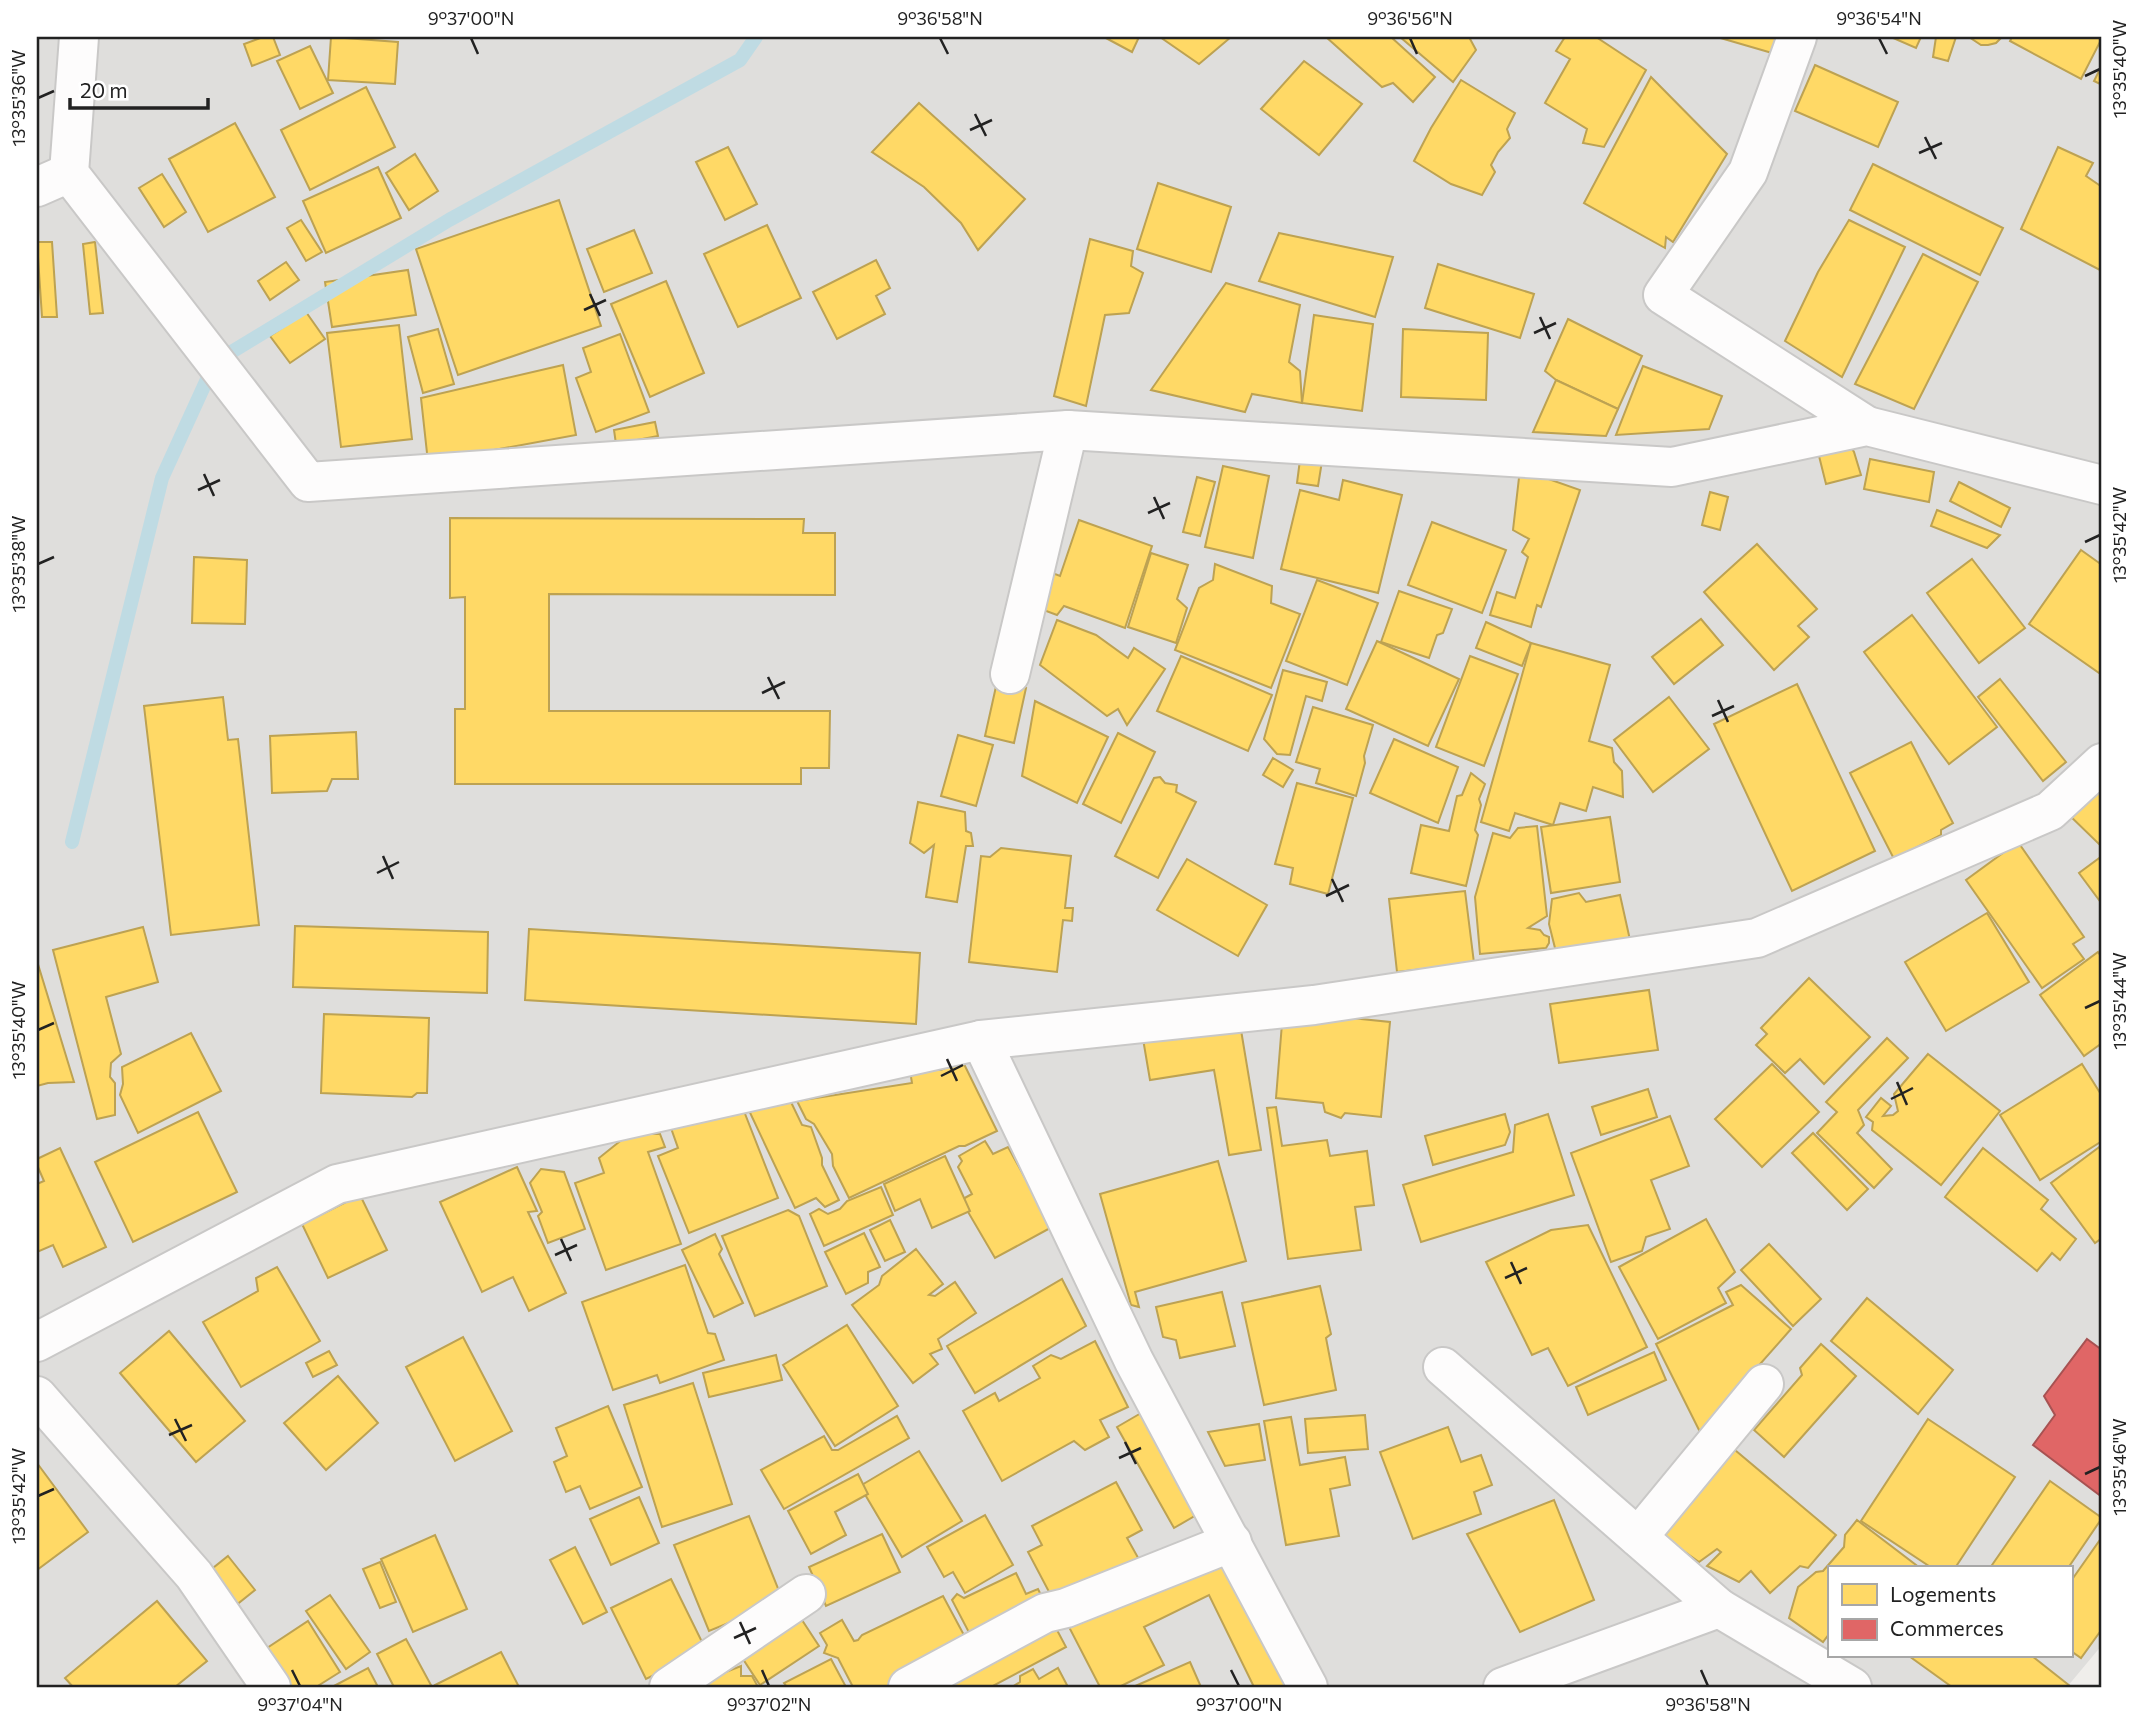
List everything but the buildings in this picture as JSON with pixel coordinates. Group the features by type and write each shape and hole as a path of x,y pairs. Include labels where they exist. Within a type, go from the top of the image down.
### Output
{"street":[{"path":"79,37 53,180 308,482 1068,430 1672,467 1867,426"},
{"path":"1797,37 1748,172 1663,295 1867,426 2102,485"},
{"path":"1010,674 1068,430"},
{"path":"37,1342 337,1184 981,1040 1314,1005 1757,938 2050,811 2102,763"},
{"path":"981,1040 1135,1361 1308,1687"},
{"path":"1443,1367 1719,1608 1852,1687"},
{"path":"1638,1537 1764,1384"},
{"path":"37,1396 194,1575 271,1687"},
{"path":"908,1687 1045,1613 1066,1608 1232,1542"},
{"path":"669,1687 806,1594"},
{"path":"1503,1687 1719,1608"}],"shaded area":[{"path":"37,37 2102,37 2102,1645 2067,1687 37,1687"}],"waterway":[{"path":"72,842 162,478 215,362 449,220 740,60 756,37"}]}
